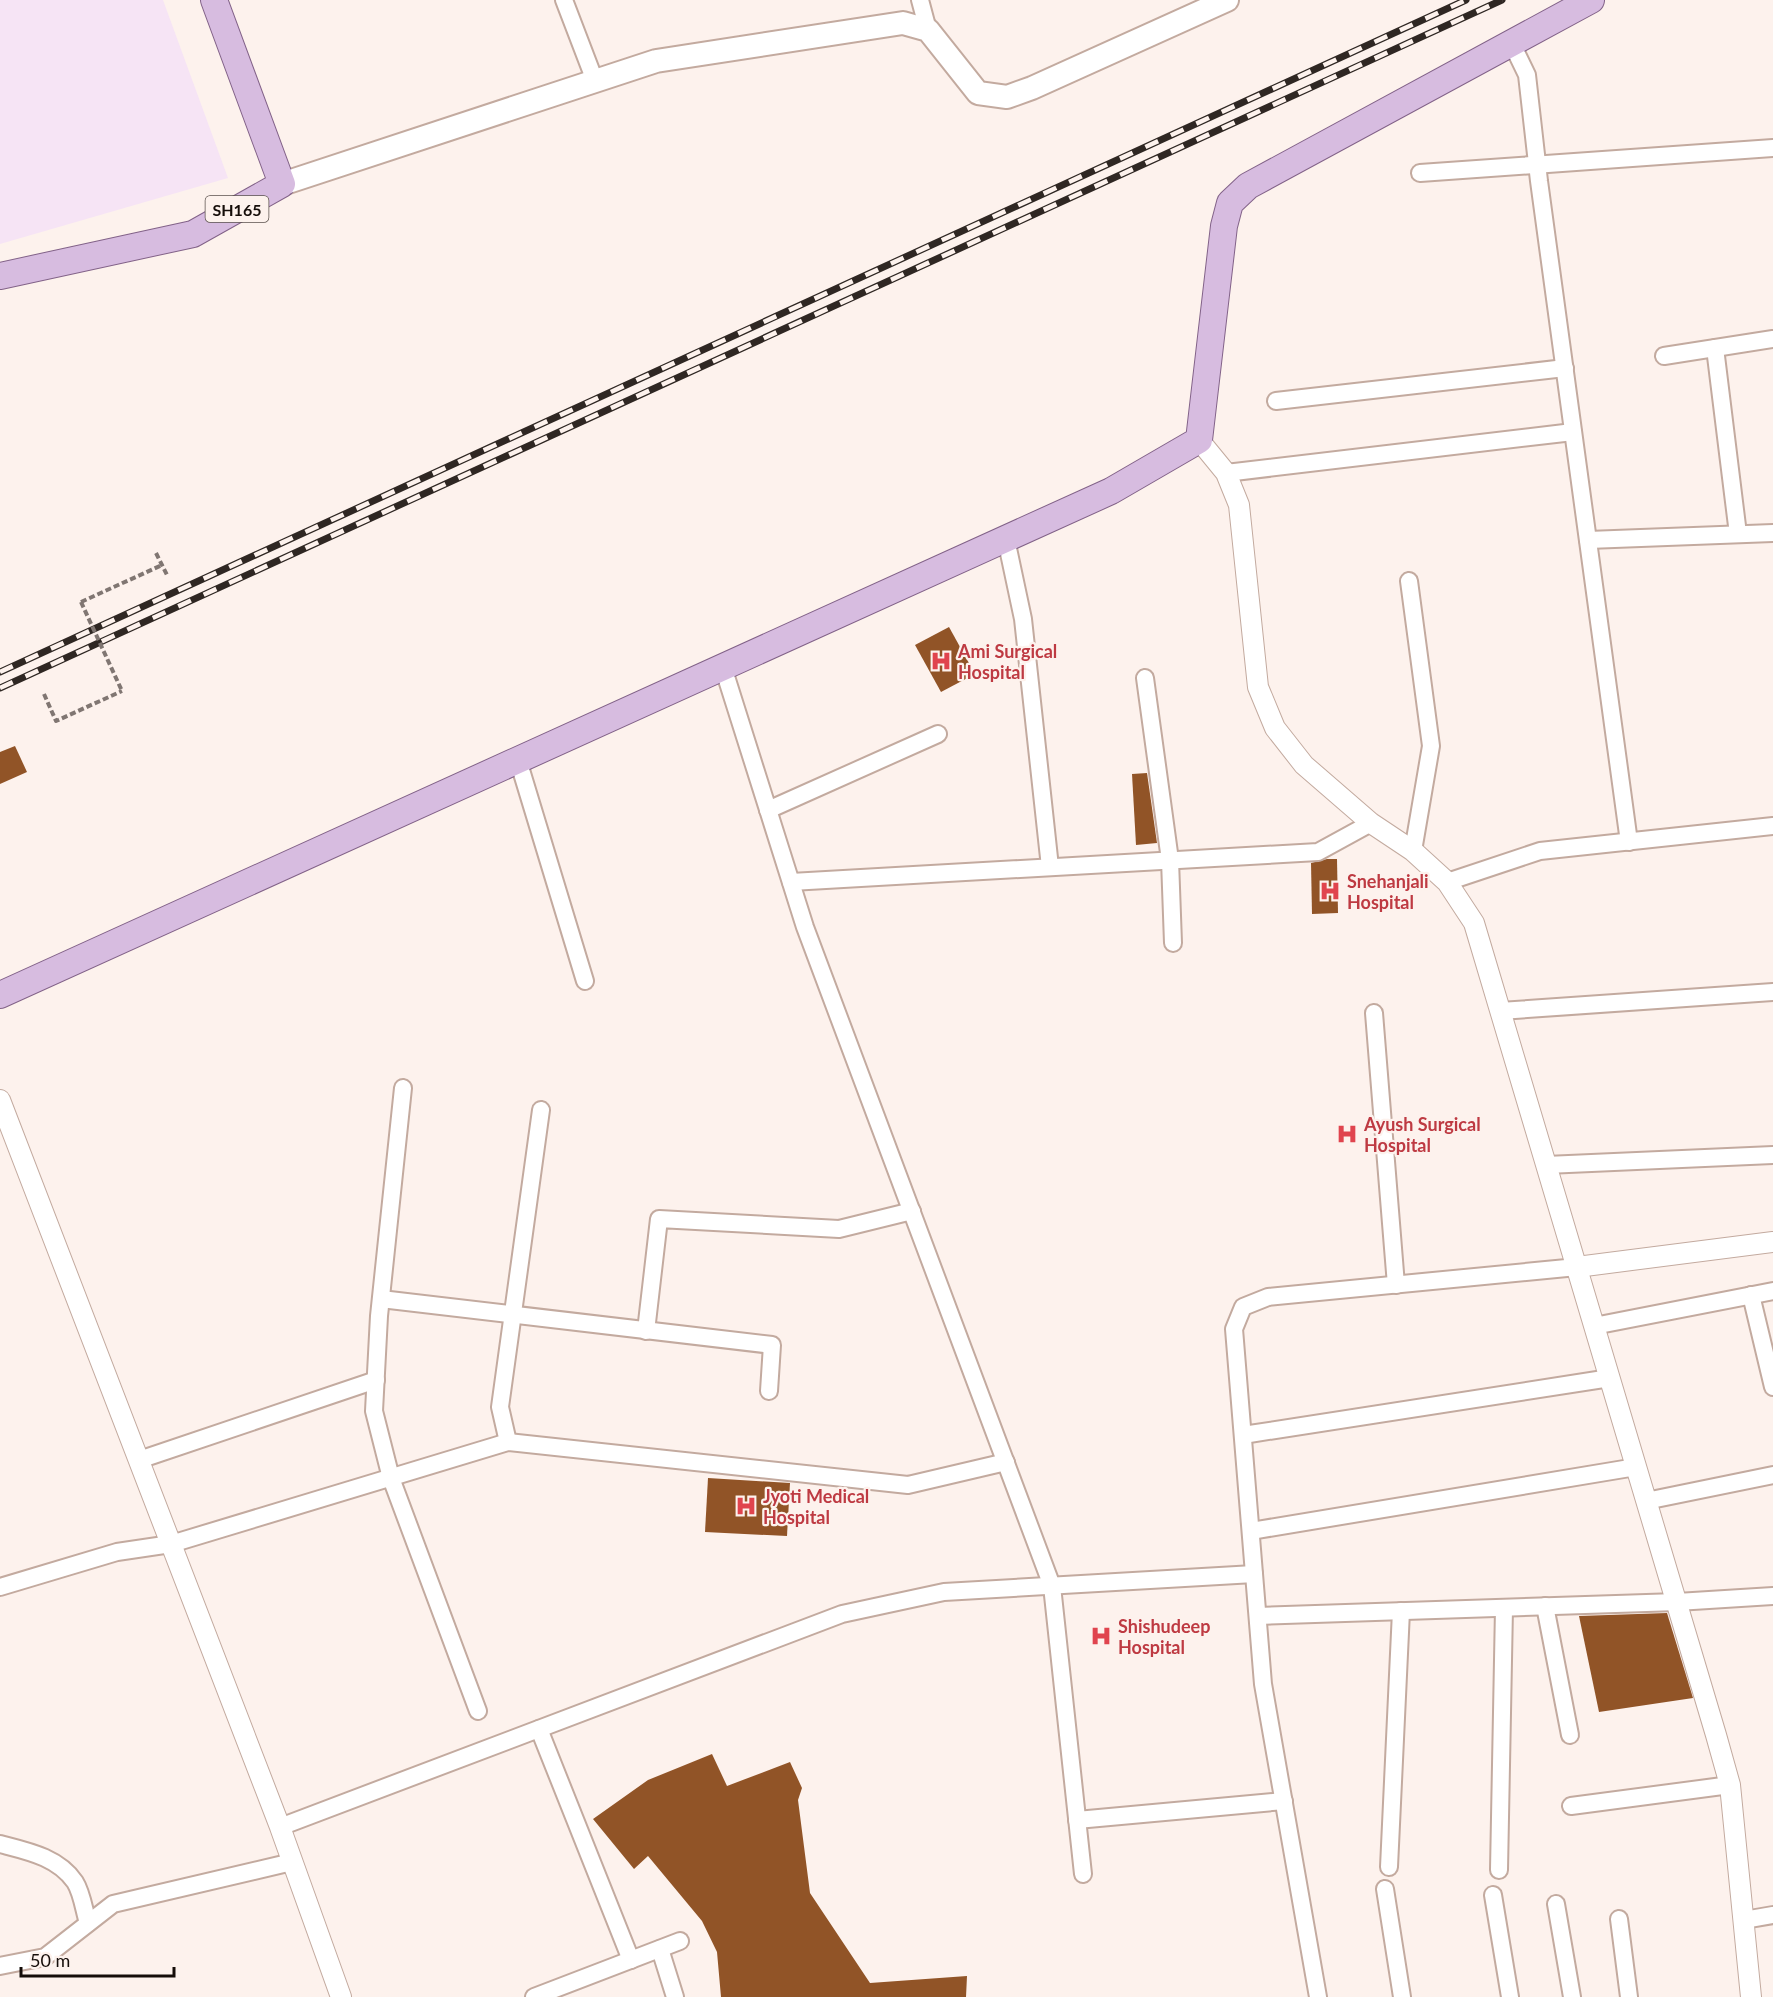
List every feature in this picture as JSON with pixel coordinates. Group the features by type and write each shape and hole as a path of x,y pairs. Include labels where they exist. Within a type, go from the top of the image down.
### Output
{"main road":[{"name":"SH165","path":"0,276 193,234 282,184 214,0"},
{"path":"282,184 656,61 903,23 927,30 978,93 1007,97 1032,88 1227,0"},
{"path":"0,995 1111,491 1199,440 1224,226 1230,204 1248,186 1591,0"}],"street":[{"path":"564,0 595,81"},
{"path":"920,0 927,30"},
{"path":"1512,44 1527,75 1537,165 1629,842"},
{"path":"1420,173 1773,148"},
{"path":"1664,356 1773,339"},
{"path":"1715,348 1738,534"},
{"path":"1276,402 1564,368"},
{"path":"1226,473 1573,432"},
{"path":"1199,440 1226,473 1239,505 1258,687 1275,728 1304,765 1371,823 1413,851 1447,882 1474,923 1730,1785 1751,1997"},
{"path":"1588,540 1773,533"},
{"path":"1006,539 1023,620 1050,867"},
{"path":"1409,580 1431,746 1413,851"},
{"path":"723,667 805,927 1052,1586 1083,1874"},
{"path":"1145,678 1170,860 1173,943"},
{"path":"768,810 938,734"},
{"path":"518,760 585,981"},
{"path":"791,882 1318,852 1371,823"},
{"path":"1447,882 1540,851 1773,826"},
{"path":"1500,1011 1773,992"},
{"path":"1374,1013 1396,1285"},
{"path":"403,1088 381,1299 374,1411 391,1478 478,1711"},
{"path":"0,1100 280,1827 341,1997"},
{"path":"508,1442 500,1407 541,1110"},
{"path":"1546,1166 1773,1155"},
{"path":"646,1331 659,1219 839,1229 912,1212"},
{"path":"1318,1997 1263,1684 1234,1329 1243,1307 1268,1297 1577,1267 1773,1242"},
{"path":"1594,1326 1773,1291"},
{"path":"1751,1295 1773,1387"},
{"path":"381,1299 772,1345 769,1391"},
{"path":"1243,1435 1610,1378"},
{"path":"139,1460 376,1380"},
{"path":"0,1587 117,1552 171,1544 508,1442 908,1485 1006,1462"},
{"path":"1251,1531 1636,1467"},
{"path":"1647,1501 1773,1474"},
{"path":"280,1827 842,1614 944,1592 1254,1574"},
{"path":"1258,1616 1677,1602 1773,1596"},
{"path":"1545,1606 1570,1736"},
{"path":"1499,1870 1504,1608"},
{"path":"1389,1868 1401,1611"},
{"path":"539,1729 631,1960"},
{"path":"1571,1806 1730,1785"},
{"path":"1077,1820 1284,1801"},
{"path":"0,1844 34,1853 57,1864 75,1883 88,1923"},
{"path":"0,1966 45,1957 113,1904 292,1862"},
{"path":"1385,1889 1402,1997"},
{"path":"1493,1895 1510,1997"},
{"path":"1556,1904 1572,1997"},
{"path":"1744,1920 1773,1915"},
{"path":"1619,1918 1629,1997"},
{"path":"534,1997 680,1941"},
{"path":"660,1949 675,1997"}],"path":[{"path":"156,553 167,575"},
{"path":"44,694 56,721 122,691 81,602 162,565"}],"shaded area":[{"path":"0,0 163,0 228,178 0,244"}],"building":[{"path":"949,627 975,674 941,692 915,645"},
{"path":"15,746 27,772 0,784 0,752"},
{"path":"1147,773 1157,843 1136,845 1132,774"},
{"path":"1337,859 1338,913 1312,914 1311,863"},
{"path":"708,1478 790,1483 787,1536 705,1532"},
{"path":"1667,1613 1693,1698 1599,1712 1579,1616"},
{"path":"712,1754 727,1786 790,1762 802,1788 798,1800 810,1893 870,1983 967,1976 966,1997 721,1997 717,1952 702,1921 648,1856 634,1869 593,1819 648,1780"}],"railway":[{"path":"0,672 1466,0"},
{"path":"0,688 1502,0"}],"place":[{"name":"Ami Surgical Hospital","path":"941,661"},
{"name":"Snehanjali Hospital","path":"1330,891"},
{"name":"Ayush Surgical Hospital","path":"1347,1134"},
{"name":"Jyoti Medical Hospital","path":"746,1506"},
{"name":"Shishudeep Hospital","path":"1101,1636"}]}
